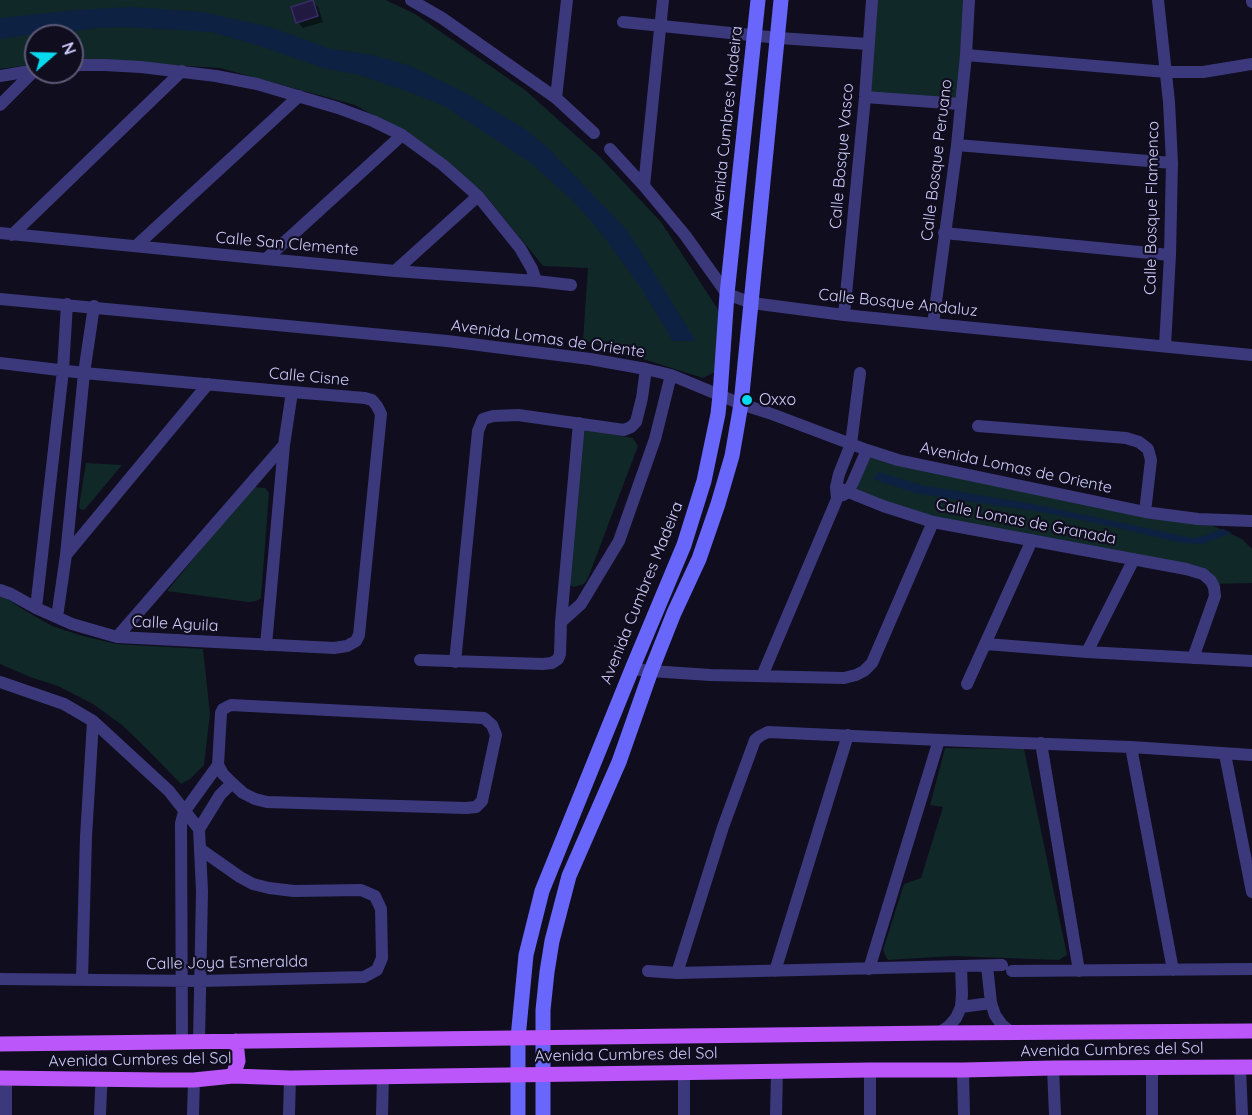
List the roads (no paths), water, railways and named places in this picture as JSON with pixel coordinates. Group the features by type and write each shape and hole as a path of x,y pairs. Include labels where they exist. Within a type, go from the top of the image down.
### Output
{"main road":[{"name":"Avenida Cumbres del Sol","path":"0,1044 1252,1031"},
{"path":"233,1076 238,1061 236,1041"},
{"name":"Avenida Cumbres del Sol","path":"3,1078 194,1080 233,1076 290,1078 1246,1067"}],"street":[{"path":"411,0 442,18 556,98 594,133"},
{"path":"556,98 567,0"},
{"path":"645,186 663,0"},
{"name":"Avenida Cumbres Madeira","path":"518,1115 518,1038 526,955 542,891 684,545 704,481 718,414 727,294 758,0"},
{"path":"543,1115 543,1010 547,972 552,941 569,876 619,762 674,613 699,559 732,456 741,404 752,303 781,0"},
{"name":"Calle Bosque Vasco","path":"844,315 872,0"},
{"name":"Calle Bosque Peruano","path":"933,324 957,145 969,0"},
{"name":"Calle Bosque Flamenco","path":"1158,0 1169,102 1172,162 1165,346"},
{"path":"623,22 755,36 868,44"},
{"path":"966,55 1166,72 1203,72 1252,64"},
{"path":"84,65 104,64 182,71 257,84 373,121 402,135 443,165 478,196 527,258 536,281"},
{"path":"6,234 182,71"},
{"path":"0,76 24,72"},
{"path":"0,105 24,82"},
{"path":"136,246 299,96"},
{"path":"865,97 960,104"},
{"path":"266,259 402,135"},
{"path":"957,145 1172,162"},
{"path":"610,149 645,186 727,294"},
{"path":"395,271 478,196"},
{"path":"944,233 1170,255"},
{"name":"Calle San Clemente","path":"6,234 395,271 571,285"},
{"name":"Calle Bosque Andaluz","path":"727,294 752,303 844,315 1252,355"},
{"name":"Avenida Lomas de Oriente","path":"0,298 508,347 590,359 671,375 741,404 898,460 1145,512 1198,519 1252,521"},
{"path":"36,608 63,370 67,304"},
{"path":"57,617 66,555 84,373 94,306"},
{"name":"Calle Cisne","path":"0,363 372,400 381,414 359,635 356,641"},
{"path":"455,662 478,431 483,419 493,416 518,415 624,430 631,428 636,422 646,369"},
{"path":"840,493 839,474 851,444 860,373"},
{"path":"561,622 581,604 619,541 655,439 671,375"},
{"path":"66,555 208,384"},
{"path":"266,645 284,445 292,392"},
{"path":"420,660 543,664 552,663 558,659 579,423"},
{"path":"978,426 1126,438 1139,442 1148,449 1151,460 1145,512"},
{"path":"117,637 284,445"},
{"path":"762,676 840,493 867,450"},
{"name":"Calle Lomas de Granada","path":"840,493 933,522 1203,574 1211,581 1215,596 1193,658"},
{"path":"632,669 651,672 762,676 844,678 856,675 872,663 933,522"},
{"path":"967,684 1032,540"},
{"path":"1087,652 1134,559"},
{"name":"Calle Aguila","path":"0,590 72,624 117,637 334,648 347,646 356,641"},
{"path":"986,644 1252,661"},
{"path":"0,682 64,704 93,721 169,791 199,829"},
{"path":"231,705 484,718 492,724 496,735 482,801 476,807 267,802 243,794 232,783 218,765 221,713 226,706 231,705"},
{"path":"82,979 86,837 93,721"},
{"path":"677,973 723,827 756,741 768,732 1131,747 1252,755"},
{"path":"775,971 848,735"},
{"path":"869,969 939,740"},
{"path":"1041,743 1079,971"},
{"path":"1131,747 1173,969"},
{"path":"1225,754 1252,892"},
{"path":"182,1042 181,823 184,812 218,765"},
{"path":"199,1042 202,891 199,829 220,795 232,783"},
{"name":"Calle Joya Esmeralda","path":"0,978 199,981 364,977 377,970 382,958 381,909 375,896 361,890 294,891 254,884 200,849"},
{"path":"648,971 677,973 961,966 1079,971 1252,969"},
{"path":"939,1033 949,1026 961,1007 963,994 961,966"},
{"path":"987,966 991,1004 995,1015 1012,1033"},
{"path":"961,1007 991,1004"},
{"path":"1152,1067 1152,1115"},
{"path":"1242,1115 1246,1067"},
{"path":"1053,1068 1055,1115"},
{"path":"870,1070 870,1115"},
{"path":"963,1070 964,1115"},
{"path":"776,1115 777,1071"},
{"path":"684,1073 684,1115"},
{"path":"382,1115 383,1077"},
{"path":"3,1078 6,1115"},
{"path":"289,1115 290,1078"},
{"path":"100,1115 102,1079"},
{"path":"193,1115 194,1080"}],"water":[{"path":"132,7 202,12 269,27 331,49 372,55 408,65 464,92 528,131 548,148 627,230 696,341 673,341 641,288 602,234 575,203 531,163 444,106 359,75 323,68 211,32 126,27 84,30 84,24 24,24 24,35 0,39 0,18"},
{"path":"879,472 921,485 1043,506 1188,537 1197,538 1223,529 1232,533 1202,544 1182,543 1041,512 919,494 873,479"}],"place":[{"name":"Oxxo","path":"747,400"}]}
